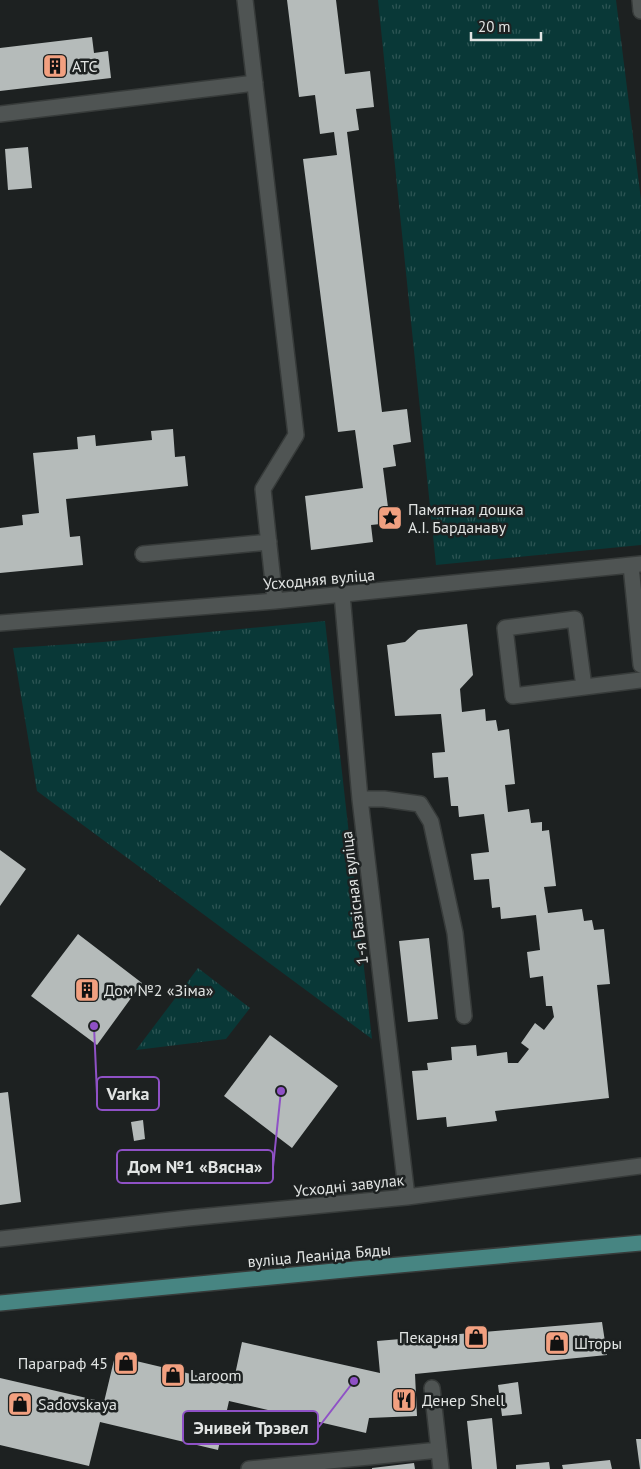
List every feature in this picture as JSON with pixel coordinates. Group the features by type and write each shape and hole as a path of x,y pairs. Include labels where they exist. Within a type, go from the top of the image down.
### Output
{"main road":[{"name":"вуліца Леаніда Бяды","path":"0,1304 641,1243"}],"street":[{"path":"245,0 296,435 263,489 275,602"},
{"path":"640,0 641,11"},
{"path":"0,114 255,83"},
{"path":"143,554 269,542"},
{"path":"636,565 641,665"},
{"name":"Усходняя вуліца","path":"0,623 275,602 636,565"},
{"name":"1-я Базісная вуліца","path":"342,594 360,799 407,1197"},
{"path":"584,687 575,619 505,628 512,696 641,680"},
{"path":"360,799 384,799 420,804 431,822 455,933 464,1016"},
{"name":"Усходні завулак","path":"0,1239 188,1218 407,1197 641,1166"},
{"path":"432,1388 441,1469"},
{"path":"249,1469 439,1450"}],"green space":[{"path":"378,0 616,0 641,200 641,545 436,565"},
{"path":"325,621 372,1039 37,791 13,648 103,642"},
{"path":"198,968 250,1008 226,1039 136,1050"}],"building":[{"path":"287,0 336,0 345,74 370,71 374,107 356,109 359,130 347,132 382,412 407,409 411,442 393,445 396,466 383,468 390,523 371,525 373,542 311,550 305,496 363,488 355,430 338,432 303,159 337,155 334,132 320,134 315,95 299,97"},
{"name":"АТС","path":"92,37 94,53 108,51 111,78 0,91 0,48"},
{"path":"28,147 32,188 8,190 5,149"},
{"path":"173,429 175,457 185,456 188,486 66,499 70,537 80,536 83,565 0,573 0,528 23,525 22,515 39,513 33,453 78,449 77,437 95,435 96,446 152,440 151,431"},
{"path":"467,624 473,675 460,689 462,712 485,709 486,721 496,720 498,731 509,729 515,784 505,785 508,812 529,809 531,823 542,822 542,831 549,830 556,886 544,887 548,913 582,909 584,921 592,920 594,930 604,929 610,984 597,985 609,1098 495,1111 497,1121 447,1127 446,1117 417,1120 412,1071 428,1070 427,1063 452,1060 451,1047 476,1045 477,1056 507,1052 508,1063 518,1063 529,1049 521,1043 535,1023 544,1030 554,1017 552,1006 546,1006 543,976 530,978 527,952 540,950 536,915 501,919 500,907 492,908 489,879 474,880 471,854 489,852 484,814 459,817 458,806 451,806 448,777 434,778 432,753 445,752 441,714 395,716 387,645 405,642 418,630"},
{"path":"0,850 26,869 0,906"},
{"name":"Дом №2 «Зіма»","path":"78,934 142,983 97,1045 31,996"},
{"path":"429,938 438,1019 408,1022 399,941"},
{"path":"270,1035 338,1086 292,1148 224,1096"},
{"path":"8,1092 21,1202 0,1205 0,1093"},
{"path":"143,1120 145,1139 134,1141 131,1122"},
{"path":"602,1322 607,1355 415,1374 417,1416 369,1418 366,1433 229,1401 218,1450 100,1422 89,1466 0,1445 0,1378 104,1402 115,1356 233,1384 242,1342 380,1373 377,1341"},
{"path":"518,1382 522,1414 502,1416 498,1385"},
{"path":"492,1418 497,1469 472,1469 467,1421"},
{"path":"636,1439 641,1439 641,1469 640,1469"},
{"path":"610,1460 612,1469 563,1469 562,1465"},
{"path":"549,1462 550,1469 516,1469 516,1465"},
{"path":"414,1463 415,1469 372,1469 372,1468"}],"place":[{"name":"АТС","path":"55,66"},
{"name":"Памятная дошка А.І. Барданаву","path":"390,518"},
{"name":"Дом №2 «Зіма»","path":"87,990"},
{"name":"Varka","path":"94,1026"},
{"name":"Дом №1 «Вясна»","path":"281,1091"},
{"name":"Пекарня","path":"476,1337"},
{"name":"Шторы","path":"557,1343"},
{"name":"Параграф 45","path":"126,1363"},
{"name":"Laroom","path":"173,1375"},
{"name":"Энивей Трэвел","path":"354,1381"},
{"name":"Денер Shell","path":"404,1400"},
{"name":"Sadovskaya","path":"20,1404"}]}
